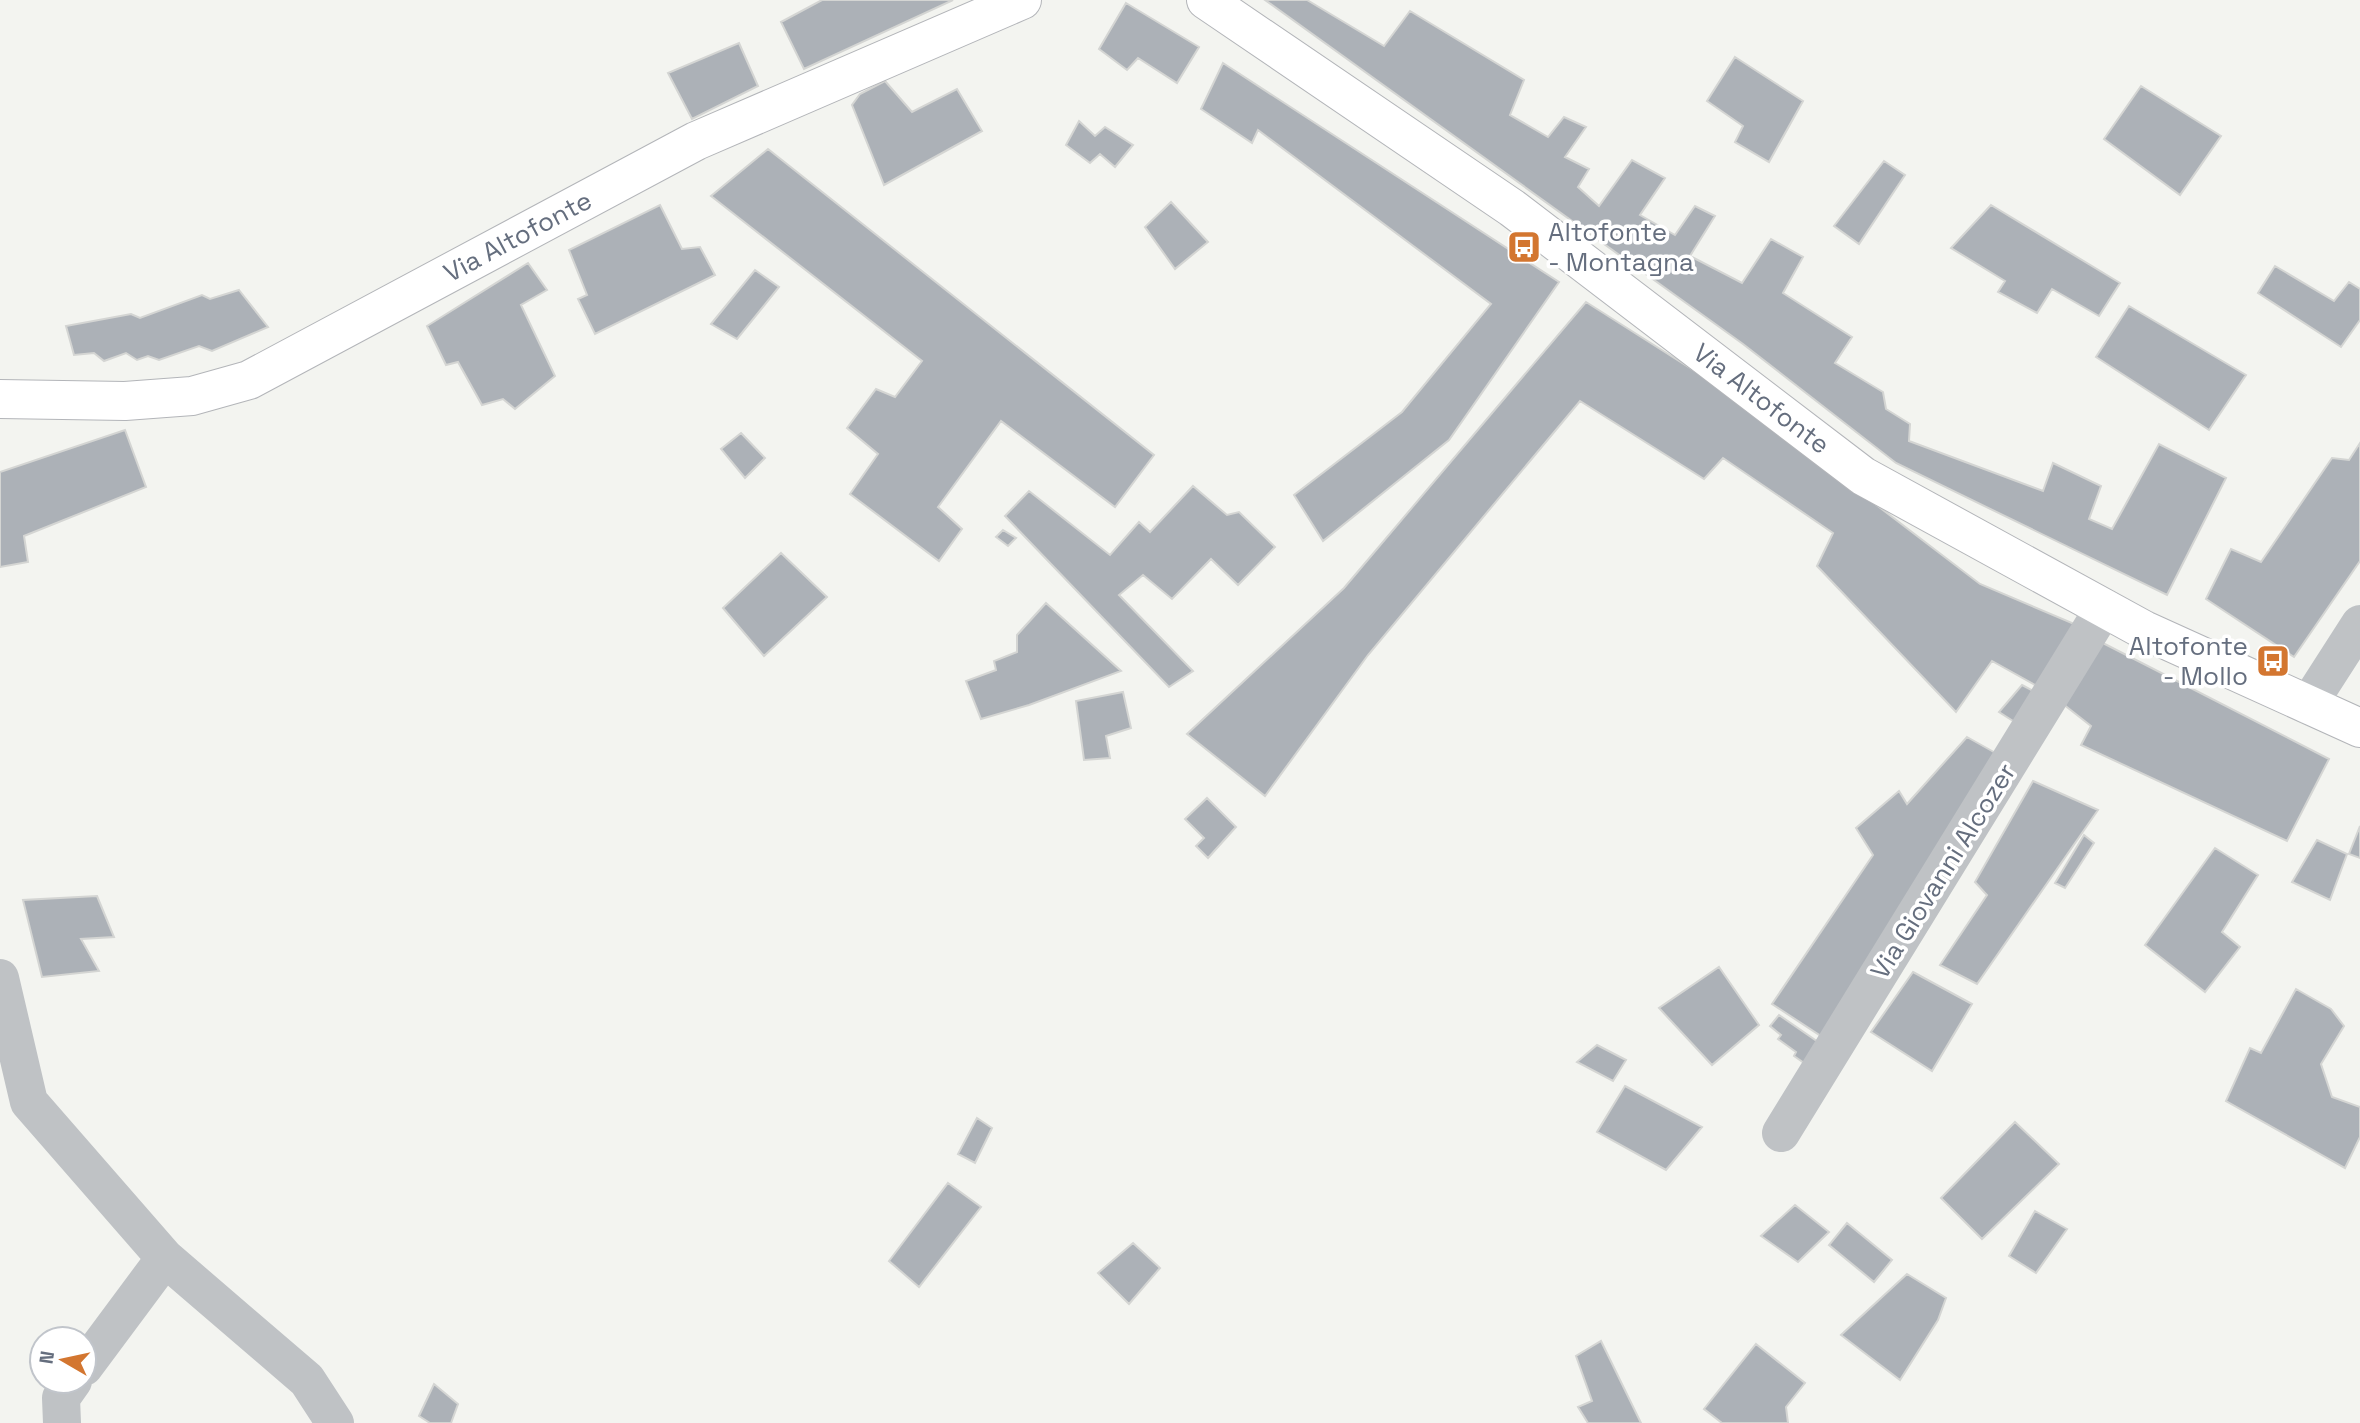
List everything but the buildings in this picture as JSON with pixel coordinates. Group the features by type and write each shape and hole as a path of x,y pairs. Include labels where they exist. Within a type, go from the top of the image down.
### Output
{"main road":[{"name":"Via Altofonte","path":"0,400 125,401 192,396 249,380 696,141 1022,0"},
{"name":"Via Altofonte","path":"1206,0 1512,208 1864,476 2144,630 2360,728"}],"street":[{"name":"Via Giovanni Alcozer","path":"1782,1133 2104,608"},
{"path":"2308,705 2360,624"},
{"path":"0,978 29,1102 164,1258 307,1380 335,1423"},
{"path":"98,1348 164,1258"},
{"path":"62,1423 61,1398 63,1395"}],"place":[{"name":"Altofonte - Montagna","path":"1524,247"},
{"name":"Altofonte - Mollo","path":"2273,661"}]}
